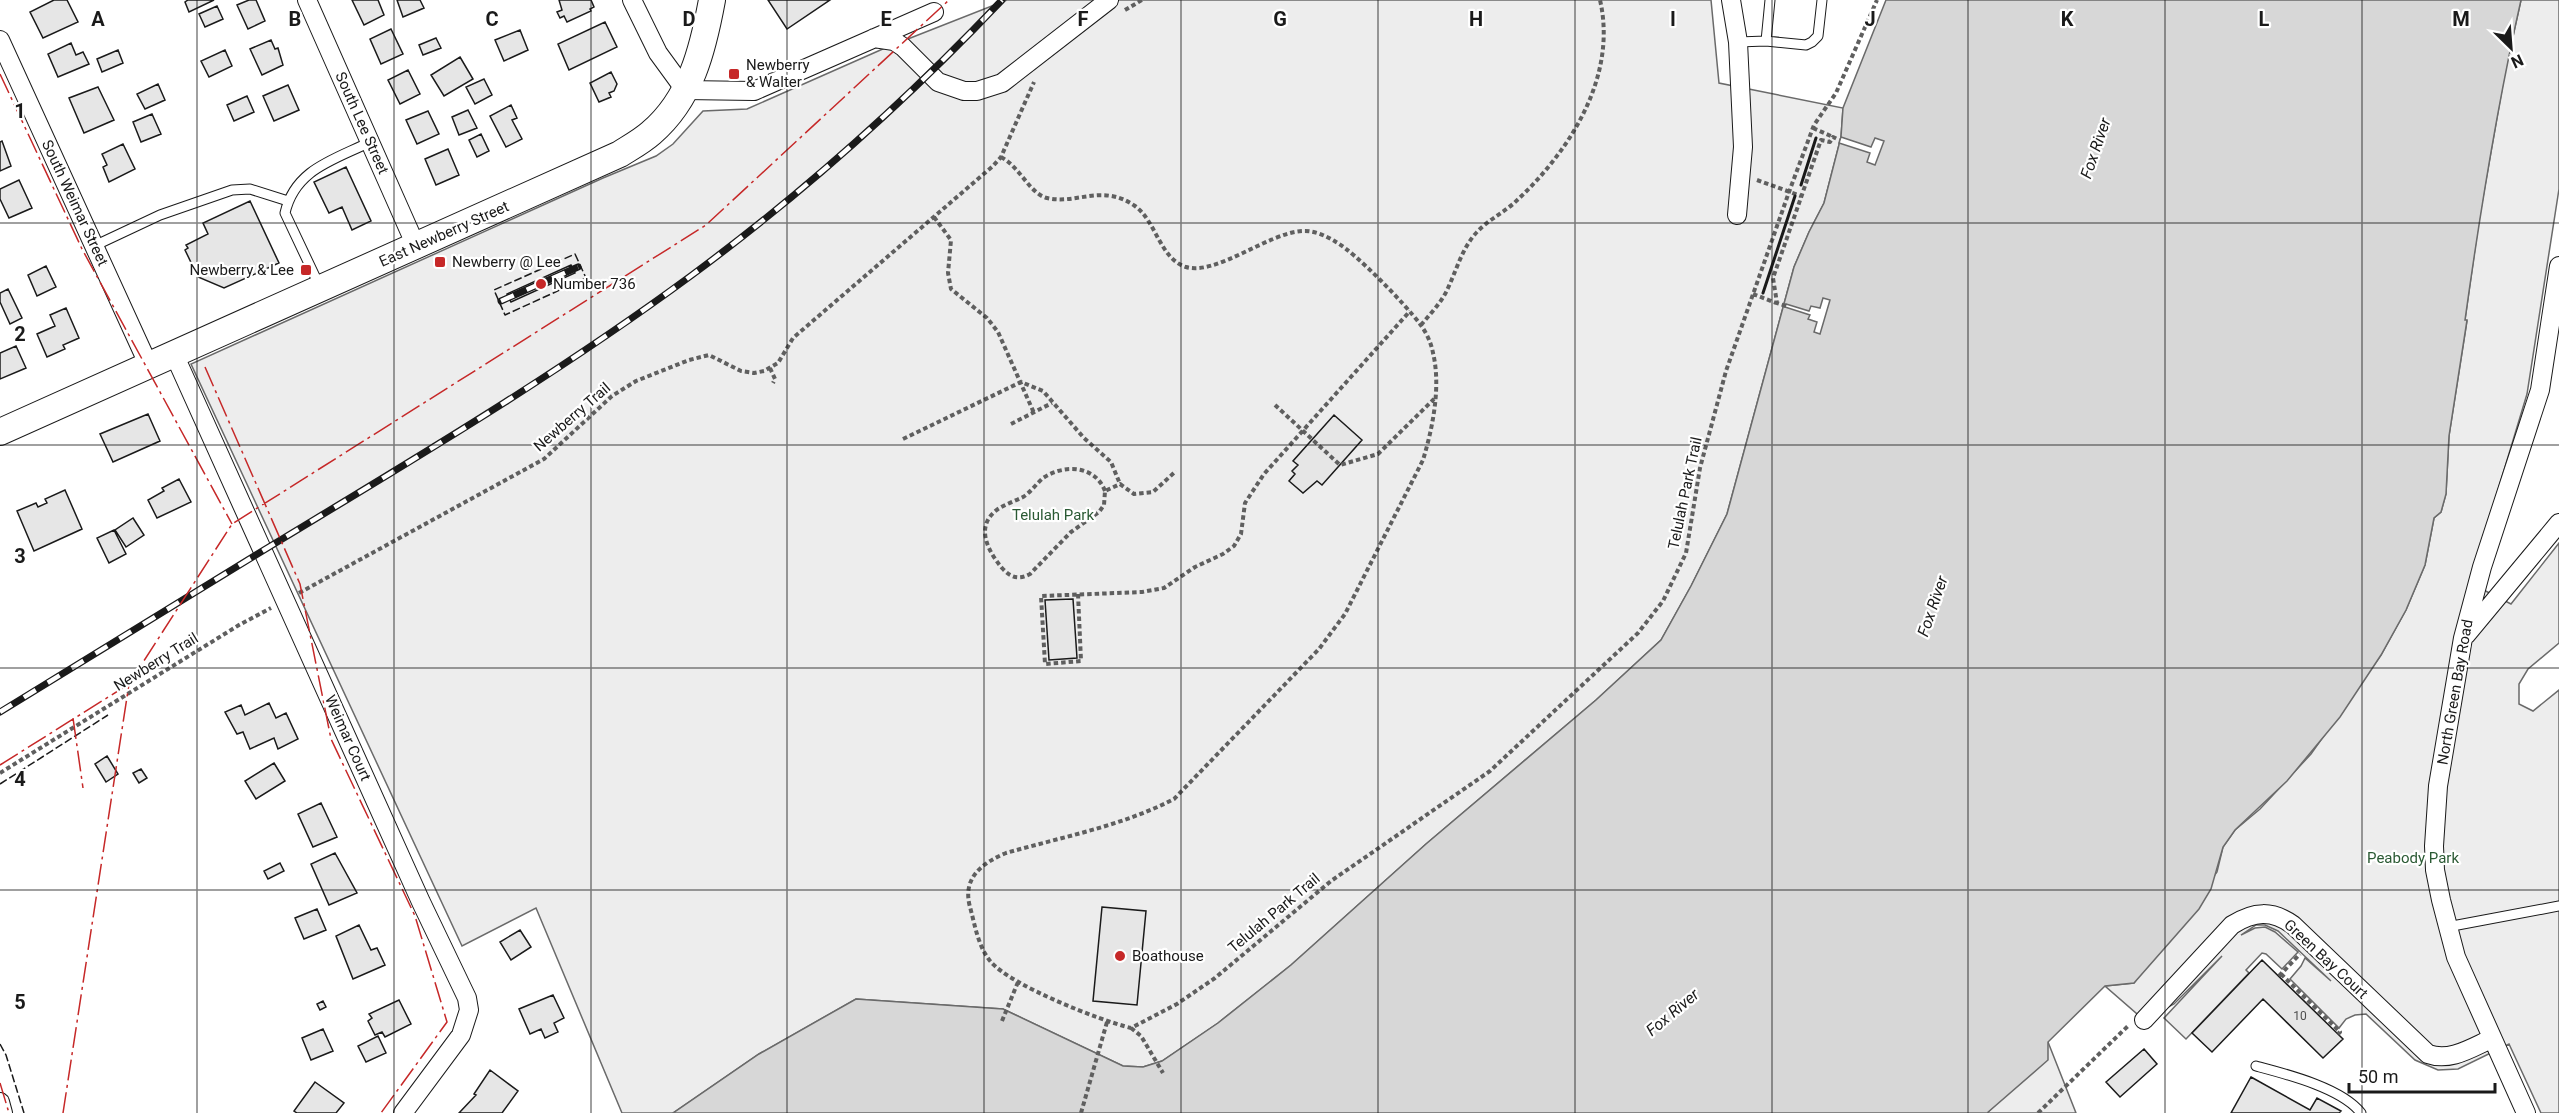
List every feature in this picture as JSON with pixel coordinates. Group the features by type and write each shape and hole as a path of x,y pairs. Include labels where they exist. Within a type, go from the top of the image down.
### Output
{"main road":[{"name":"East Newberry Street","path":"0,432 621,154 651,133 674,109 698,62 712,0"}],"street":[{"name":"South Lee Street","path":"307,0 417,246"},
{"path":"632,0 658,53 685,90 754,91 934,12"},
{"path":"1731,0 1738,42 1743,147 1737,214"},
{"path":"873,38 894,41 903,47 938,82 964,91 977,91 1002,83 1115,6"},
{"name":"South Weimar Street","path":"0,40 149,366"},
{"name":"North Green Bay Road","path":"2526,1113 2456,957 2435,870 2434,846 2438,786 2463,638 2482,567 2540,390 2559,266"},
{"name":"Weimar Court","path":"174,354 421,902 467,998 469,1010 461,1035 403,1113"},
{"path":"2463,638 2559,524"},
{"name":"Green Bay Court","path":"2144,1020 2232,925 2244,917 2271,913 2282,917 2311,943 2428,1054 2438,1058 2452,1056 2492,1040"},
{"path":"0,1102 3,1113"}],"lane":[{"path":"1766,41 1770,0"},
{"path":"1738,42 1766,41 1806,45 1818,36 1822,0"},
{"path":"321,289 285,213 288,201 294,188 309,172 370,142"},
{"path":"94,246 160,215 232,190 249,189 288,201"},
{"path":"2447,927 2559,906"},
{"path":"2256,1066 2306,1080 2355,1106 2361,1113"}],"path":[{"path":"1115,6 1142,0"},
{"path":"1421,326 1447,291 1465,247 1478,231 1520,197 1549,167 1569,139 1598,77 1602,58 1600,0"},
{"name":"Telulah Park Trail","path":"1131,1028 1177,1004 1215,978 1331,881 1490,771 1638,633 1663,601 1686,553 1700,468 1726,371 1789,192 1813,128 1836,93 1877,0"},
{"path":"773,383 775,379 770,368 784,356 794,338 983,176 1001,157 1034,83 1039,78"},
{"path":"1813,128 1839,140"},
{"path":"1777,303 1773,278 1821,140 1830,142 1833,137"},
{"path":"1001,157 1012,163 1040,195 1049,198 1103,195 1129,202 1148,218 1174,260 1186,267 1202,268 1286,234 1303,231 1319,233 1337,242 1410,311 1421,326 1433,353 1436,376 1434,398 1430,437 1423,460 1345,614 1319,649 1174,799 1155,809 1109,825 1006,853 990,860 969,882 969,903 984,951 992,963 1018,982 1107,1022 1131,1028 1141,1036 1163,1073"},
{"path":"1769,184 1801,196"},
{"path":"934,218 951,240 948,273 951,289 987,318 998,332 1034,412"},
{"path":"1753,294 1786,306"},
{"path":"1078,594 1081,661 1045,664 1041,596 1078,594 1142,592 1164,588 1195,567 1223,554 1234,546 1241,534 1245,503 1253,489 1410,311"},
{"name":"Newberry Trail","path":"0,772 239,625 335,575 544,459 612,396 636,381 689,360 709,355 741,371 754,373 770,368"},
{"path":"903,439 1021,382 1042,391 1084,438 1111,462 1120,484 1134,494 1142,495 1158,489 1176,471"},
{"path":"1275,405 1340,465 1378,454 1434,398"},
{"path":"1011,424 1053,403"},
{"path":"1070,469 1089,471 1099,479 1105,491 1104,505 1099,512 1071,532 1025,577 1017,578 1009,575 986,544 984,531 990,516 1022,497 1054,472 1070,469"},
{"path":"1105,491 1120,484"},
{"path":"2311,943 2280,975 2340,1032 2338,1034"},
{"path":"1002,1021 1018,982"},
{"path":"2038,1113 2131,1024 2144,1020"},
{"path":"1081,1113 1107,1022"}],"shaded area":[{"name":"Telulah Park","path":"1007,0 1711,0 1719,83 1843,108 1841,137 1824,203 1794,267 1727,514 1661,640 1596,700 1426,844 1291,965 1218,1023 1162,1061 1143,1067 1123,1066 1003,1009 856,999 759,1054 673,1113 622,1113 536,908 462,946 191,364 656,156 673,144 703,111 747,109 885,48"},
{"name":"Peabody Park","path":"2521,0 2559,0 2559,189 2527,394 2470,583 2511,604 2559,543 2559,643 2528,669 2519,684 2519,704 2533,711 2559,690 2559,1113 2541,1113 2509,1044 2458,1069 2438,1070 2415,1060 2366,1014 2346,1019 2339,1028 2290,979 2305,958 2331,981 2278,931 2265,925 2256,925 2241,935 2255,928 2265,927 2275,932 2298,952 2282,969 2262,953 2246,970 2249,973 2186,1039 2164,1018 2222,956 2174,1004 2144,1020 2105,986 2134,983 2217,872 2223,847 2235,830 2260,809 2311,754 2381,655 2406,610 2425,565 2434,518 2441,512 2446,494 2449,436 2467,321 2465,320 2479,220 2505,72"},
{"path":"2048,1042 2076,1113 1987,1113 1997,1103"}],"water":[{"name":"Fox River","path":"1886,0 2521,0 2497,119 2477,239 2449,436 2446,494 2441,512 2434,518 2425,565 2406,610 2381,655 2340,717 2287,781 2235,830 2223,847 2211,889 2199,909 2134,983 2105,986 2048,1042 2048,1060 1987,1113 673,1113 759,1054 856,999 1003,1009 1123,1066 1143,1067 1162,1061 1218,1023 1291,965 1426,844 1596,700 1661,640 1727,514 1794,267 1824,203 1841,137 1843,108"}],"pier":[{"path":"1841,137 1871,147 1875,138 1884,141 1875,165 1867,162 1870,153 1839,143"},
{"path":"1823,298 1830,300 1820,334 1814,332 1817,322 1808,319 1810,315 1785,307 1786,304 1809,311 1811,306 1820,308"}],"building":[{"path":"54,0 67,0 78,22 43,38 30,12"},
{"path":"214,0 189,12 185,2"},
{"path":"256,0 265,21 248,29 237,5"},
{"path":"352,0 378,0 384,15 364,25"},
{"path":"397,0 420,0 424,8 403,17"},
{"path":"559,0 591,0 594,7 590,9 591,11 567,22 564,16 560,18 557,12 562,10"},
{"path":"768,0 830,0 787,29"},
{"path":"217,6 223,19 205,27 199,14"},
{"path":"605,22 617,47 569,70 558,44"},
{"path":"391,29 403,54 381,64 370,39"},
{"path":"520,30 528,50 504,61 495,40"},
{"path":"436,38 441,48 423,55 419,45"},
{"path":"271,40 275,49 278,48 283,65 262,75 250,49"},
{"path":"71,43 76,55 83,52 89,64 58,77 48,54"},
{"path":"118,50 123,63 102,72 97,59"},
{"path":"225,50 232,66 209,77 201,61"},
{"path":"460,57 473,79 444,96 431,75"},
{"path":"408,70 420,94 400,104 388,80"},
{"path":"611,72 617,84 614,91 609,93 611,97 599,102 590,83"},
{"path":"484,79 492,95 475,104 466,87"},
{"path":"158,84 165,100 145,109 137,94"},
{"path":"288,85 299,110 274,121 263,96"},
{"path":"98,87 114,120 84,133 69,98"},
{"path":"247,96 254,112 234,121 227,105"},
{"path":"511,105 517,118 512,120 522,139 506,147 490,116"},
{"path":"468,110 477,128 459,135 452,117"},
{"path":"428,111 439,134 417,144 406,120"},
{"path":"152,114 161,134 141,142 133,122"},
{"path":"481,134 489,151 477,157 469,140"},
{"path":"2,141 11,166 0,171 0,142"},
{"path":"123,144 135,169 109,182 103,167 107,165 102,154"},
{"path":"448,149 459,175 436,185 425,159"},
{"path":"346,167 371,221 352,230 342,207 329,213 314,182"},
{"path":"19,180 32,208 9,218 0,199 0,189"},
{"path":"250,201 279,263 224,288 198,277 185,250 188,248 186,245 208,234 203,223"},
{"name":"Number 736","path":"571,265 575,273 511,302 507,294"},
{"path":"46,266 56,287 37,296 28,275"},
{"path":"8,289 22,318 10,324 0,302 0,293"},
{"path":"66,308 79,338 63,345 65,349 47,357 37,334 55,326 50,315"},
{"path":"16,346 26,368 0,379 0,353"},
{"path":"148,414 160,441 113,462 100,434"},
{"path":"1334,415 1362,440 1322,485 1317,481 1303,493 1289,481 1295,474 1292,471 1298,465 1293,461"},
{"path":"179,479 191,502 157,518 148,500 164,491 162,488"},
{"path":"65,490 82,529 34,551 17,511 36,503 38,507 47,503 45,499"},
{"path":"133,518 144,535 126,547 115,530"},
{"path":"114,530 126,554 109,563 97,538"},
{"path":"1073,599 1077,658 1049,660 1045,600"},
{"path":"269,703 276,718 286,713 298,739 278,749 274,738 250,749 243,732 237,734 225,712 241,705 245,715"},
{"path":"107,756 118,774 106,782 95,764"},
{"path":"274,763 285,781 256,799 245,781"},
{"path":"141,769 147,778 139,783 133,773"},
{"path":"321,803 337,837 313,847 298,814"},
{"path":"335,853 357,893 329,905 311,864"},
{"path":"280,863 284,871 268,879 264,871"},
{"name":"Boathouse","path":"1102,907 1146,911 1137,1005 1093,1001"},
{"path":"317,909 326,930 304,939 295,918"},
{"path":"359,925 371,950 377,948 385,965 353,979 336,936"},
{"path":"520,930 531,947 511,960 500,942"},
{"path":"2262,960 2343,1039 2323,1058 2263,999 2212,1052 2192,1033"},
{"path":"553,995 564,1018 554,1023 558,1032 545,1038 541,1029 530,1034 519,1009"},
{"path":"399,1000 411,1024 385,1037 382,1032 375,1035 368,1021 372,1018 369,1014"},
{"path":"323,1001 326,1007 320,1010 317,1004"},
{"path":"323,1029 333,1051 311,1060 302,1038"},
{"path":"378,1036 386,1053 366,1062 358,1046"},
{"path":"2144,1049 2157,1064 2120,1097 2106,1082"},
{"path":"490,1070 518,1091 502,1113 459,1113 476,1095 474,1094"},
{"path":"2251,1077 2310,1110 2317,1098 2341,1111 2339,1113 2231,1113"},
{"path":"315,1082 344,1103 336,1113 297,1113 294,1111"}],"railway":[{"path":"0,712 481,417 640,312 733,244 814,178 929,74 1002,0"},
{"path":"501,301 578,267"}],"fence":[{"path":"575,254 586,278 505,315 494,290 575,254"},
{"path":"0,784 108,715"},
{"path":"0,1044 6,1055 24,1113"}],"wall":[{"path":"1801,185 1816,138"},
{"path":"1763,293 1795,196"}],"power":[{"path":"63,1113 129,684 232,524 706,225 949,0"},
{"path":"0,74 82,249 232,524"},
{"path":"205,367 300,584 331,739 415,916 447,1022 381,1113"},
{"path":"0,765 129,684"},
{"path":"73,718 83,788"},
{"path":"0,1083 9,1113"}],"place":[{"name":"Newberry & Walter","path":"734,74"},
{"name":"Newberry @ Lee","path":"440,262"},
{"name":"Newberry & Lee","path":"306,270"},
{"name":"Number 736","path":"541,284"},
{"name":"Boathouse","path":"1120,956"}]}
